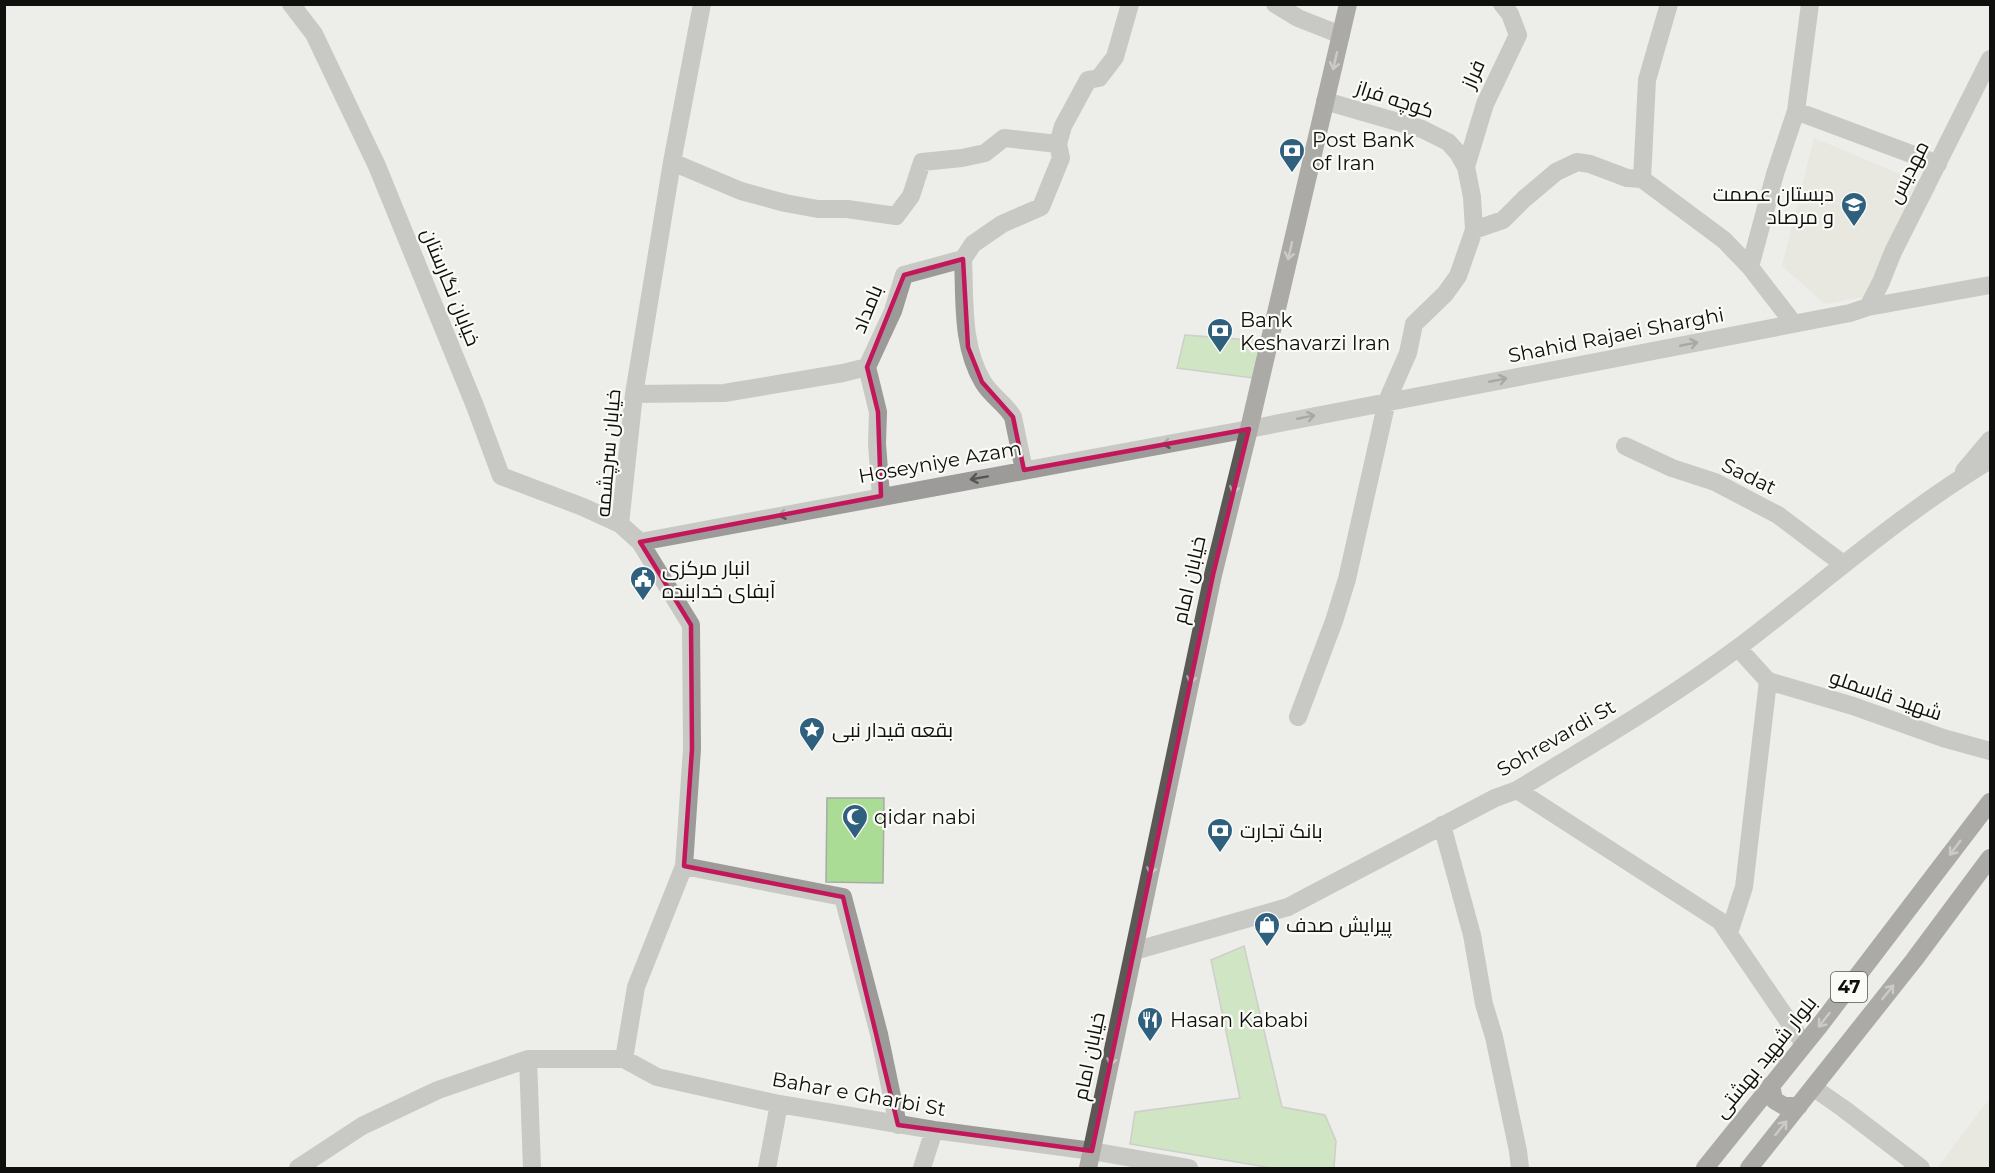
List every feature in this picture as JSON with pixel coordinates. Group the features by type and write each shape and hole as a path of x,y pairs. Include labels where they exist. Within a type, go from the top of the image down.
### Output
{"main road":[{"name":"خیابان امام","path":"1090,1160 1213,575 1348,4"},
{"name":"بلوار شهید بهشتی","path":"1705,1168 1804,1044 1990,802"},
{"name":"47","path":"1749,1168 1914,960 1990,858"},
{"path":"1771,1084 1774,1100 1784,1106 1799,1106"}],"street":[{"name":"خیابان نگارستان","path":"291,4 314,34 377,166 501,476 583,507 620,524"},
{"name":"خیابان سرچشمه","path":"624,1059 636,987 684,866 692,749 691,625 640,542 620,524 634,394 672,162 702,4"},
{"name":"بامداد","path":"867,367 893,311 904,275 963,258 973,244 1002,224 1041,207 1061,158 1058,144 1063,126 1088,80 1099,78 1115,57 1130,4"},
{"path":"1275,4 1298,18 1341,35"},
{"name":"فراز","path":"1466,167 1485,104 1518,35 1510,14 1502,4"},
{"path":"1642,179 1647,80 1669,4"},
{"path":"1750,267 1775,174 1796,111 1810,4"},
{"name":"مهدیس","path":"1868,307 1938,164 1983,90 1990,59"},
{"name":"کوچه فراز","path":"1298,717 1334,621 1347,579 1387,401 1408,353 1414,324 1444,294 1458,276 1474,230 1472,197 1466,167 1448,142 1422,129 1325,101"},
{"path":"1796,111 1938,164"},
{"path":"672,162 741,191 786,203 818,209 847,209 896,216 911,196 922,162 985,153 1004,138 1058,144"},
{"path":"1474,230 1503,220 1556,172 1577,162 1590,164 1628,178 1642,179 1724,240 1750,267 1794,324"},
{"path":"963,258 968,347 982,381 994,398 1010,411 1013,417 1024,470"},
{"name":"Shahid Rajaei Sharghi","path":"1249,429 1990,285"},
{"path":"634,394 724,393 867,367 878,412 881,496"},
{"name":"Hoseyniye Azam","path":"640,542 1249,429"},
{"name":"Sohrevardi St","path":"1955,481 1990,440"},
{"name":"Sadat","path":"1625,446 1672,468 1715,482 1778,515 1844,564"},
{"name":"Sohrevardi St","path":"1134,951 1288,907 1442,825 1495,798 1517,790 1658,703 1738,648 1924,502 1990,460"},
{"path":"1729,933 1744,887 1768,681 1738,648"},
{"name":"شهید قاسملو","path":"1768,681 1990,751"},
{"path":"1517,790 1720,921 1804,1044"},
{"path":"1442,825 1472,935 1484,1004 1494,1037 1520,1168"},
{"path":"684,866 843,897 879,1034 898,1125"},
{"path":"528,1059 532,1168"},
{"path":"297,1168 371,1121 438,1090 528,1059 624,1059"},
{"name":"Bahar e Gharbi St","path":"624,1059 657,1077 779,1104 934,1130 1090,1160 1189,1168"},
{"path":"1814,1088 1921,1168"},
{"path":"767,1168 779,1104"},
{"path":"922,1168 934,1130"}],"highlighted area":[{"path":"963,259 968,347 982,382 1013,417 1024,470 1249,429 1213,575 1092,1151 898,1125 843,897 684,866 692,749 691,625 640,542 881,496 878,412 867,367 904,275"}],"shaded area":[{"name":"دبستان عصمت و مرصاد","path":"1814,138 1936,189 1879,294 1825,304 1782,266"},
{"path":"1990,1098 1990,1168 1938,1167"}],"building":[{"name":"Bank Keshavarzi Iran","path":"1185,335 1263,341 1253,378 1177,368"},
{"name":"qidar nabi","path":"827,798 884,798 883,883 826,882"},
{"path":"1244,946 1282,1107 1325,1115 1336,1141 1334,1168 1272,1168 1130,1144 1135,1112 1240,1098 1211,960"}],"place":[{"name":"Post Bank of Iran","path":"1292,174"},
{"name":"دبستان عصمت و مرصاد","path":"1854,228"},
{"name":"Bank Keshavarzi Iran","path":"1220,354"},
{"name":"انبار مرکزی آبفای خدابنده","path":"643,602"},
{"name":"بقعه قیدار نبی","path":"812,753"},
{"name":"qidar nabi","path":"855,840"},
{"name":"بانک تجارت","path":"1220,854"},
{"name":"پیرایش صدف","path":"1267,948"},
{"name":"Hasan Kababi","path":"1150,1043"}]}
